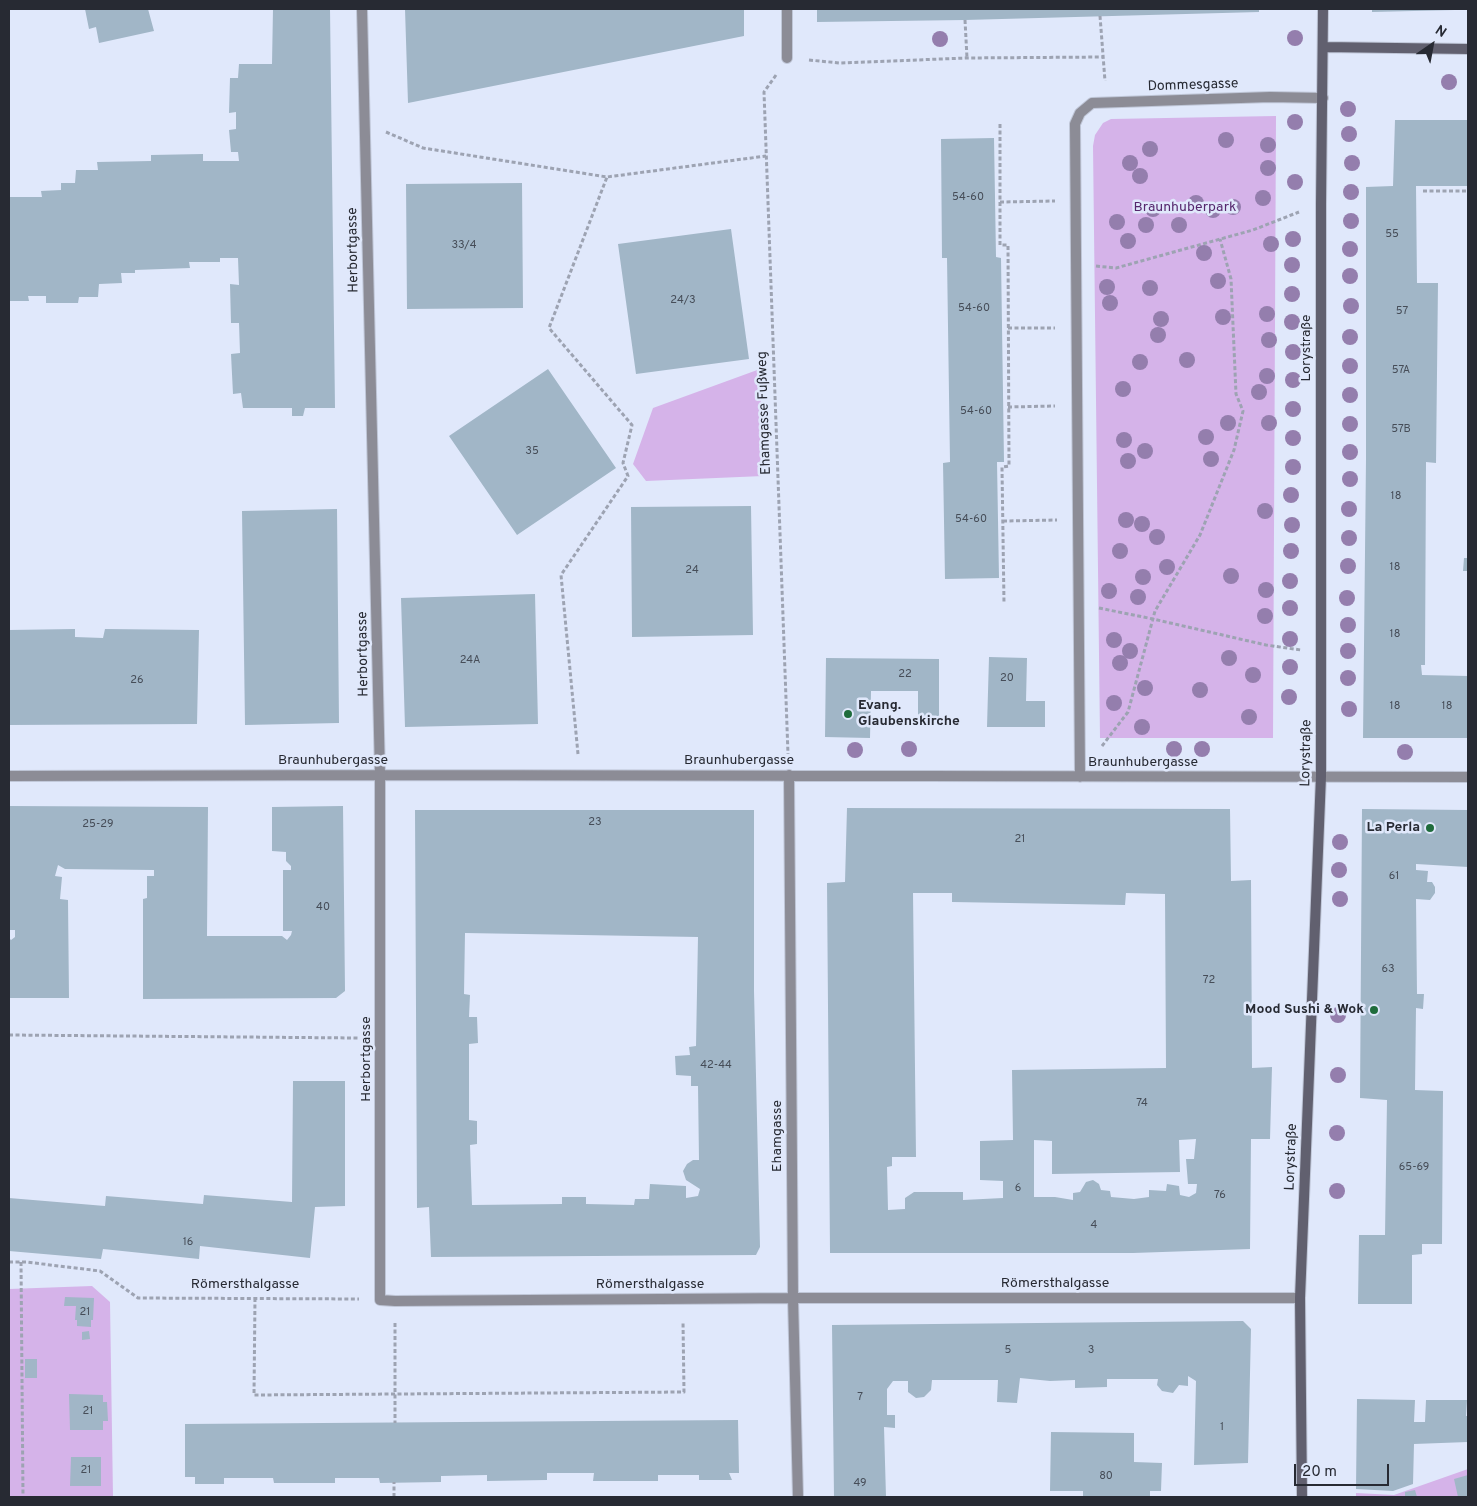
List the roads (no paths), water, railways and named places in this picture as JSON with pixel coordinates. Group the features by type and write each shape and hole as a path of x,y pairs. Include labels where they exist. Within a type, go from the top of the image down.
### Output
{"street":[{"name":"Herbortgasse","path":"362,9 380,774 380,1300"},
{"path":"787,9 788,58"},
{"name":"Lorystraße","path":"1302,1497 1300,1298 1321,776 1321,204 1324,9"},
{"path":"1323,47 1468,49"},
{"name":"Dommesgasse","path":"1080,777 1075,124 1080,113 1092,103 1270,97 1323,98"},
{"name":"Braunhubergasse","path":"9,776 380,774 1468,777"},
{"name":"Ehamgasse","path":"789,775 793,1298 798,1497"},
{"name":"Römersthalgasse","path":"380,1300 1300,1298"}],"place":[{"name":"Evang. Glaubenskirche","path":"848,714"},
{"name":"La Perla","path":"1430,828"},
{"name":"Mood Sushi & Wok","path":"1374,1010"}],"park label":[{"name":"Braunhuberpark","path":"1185,208"}]}
